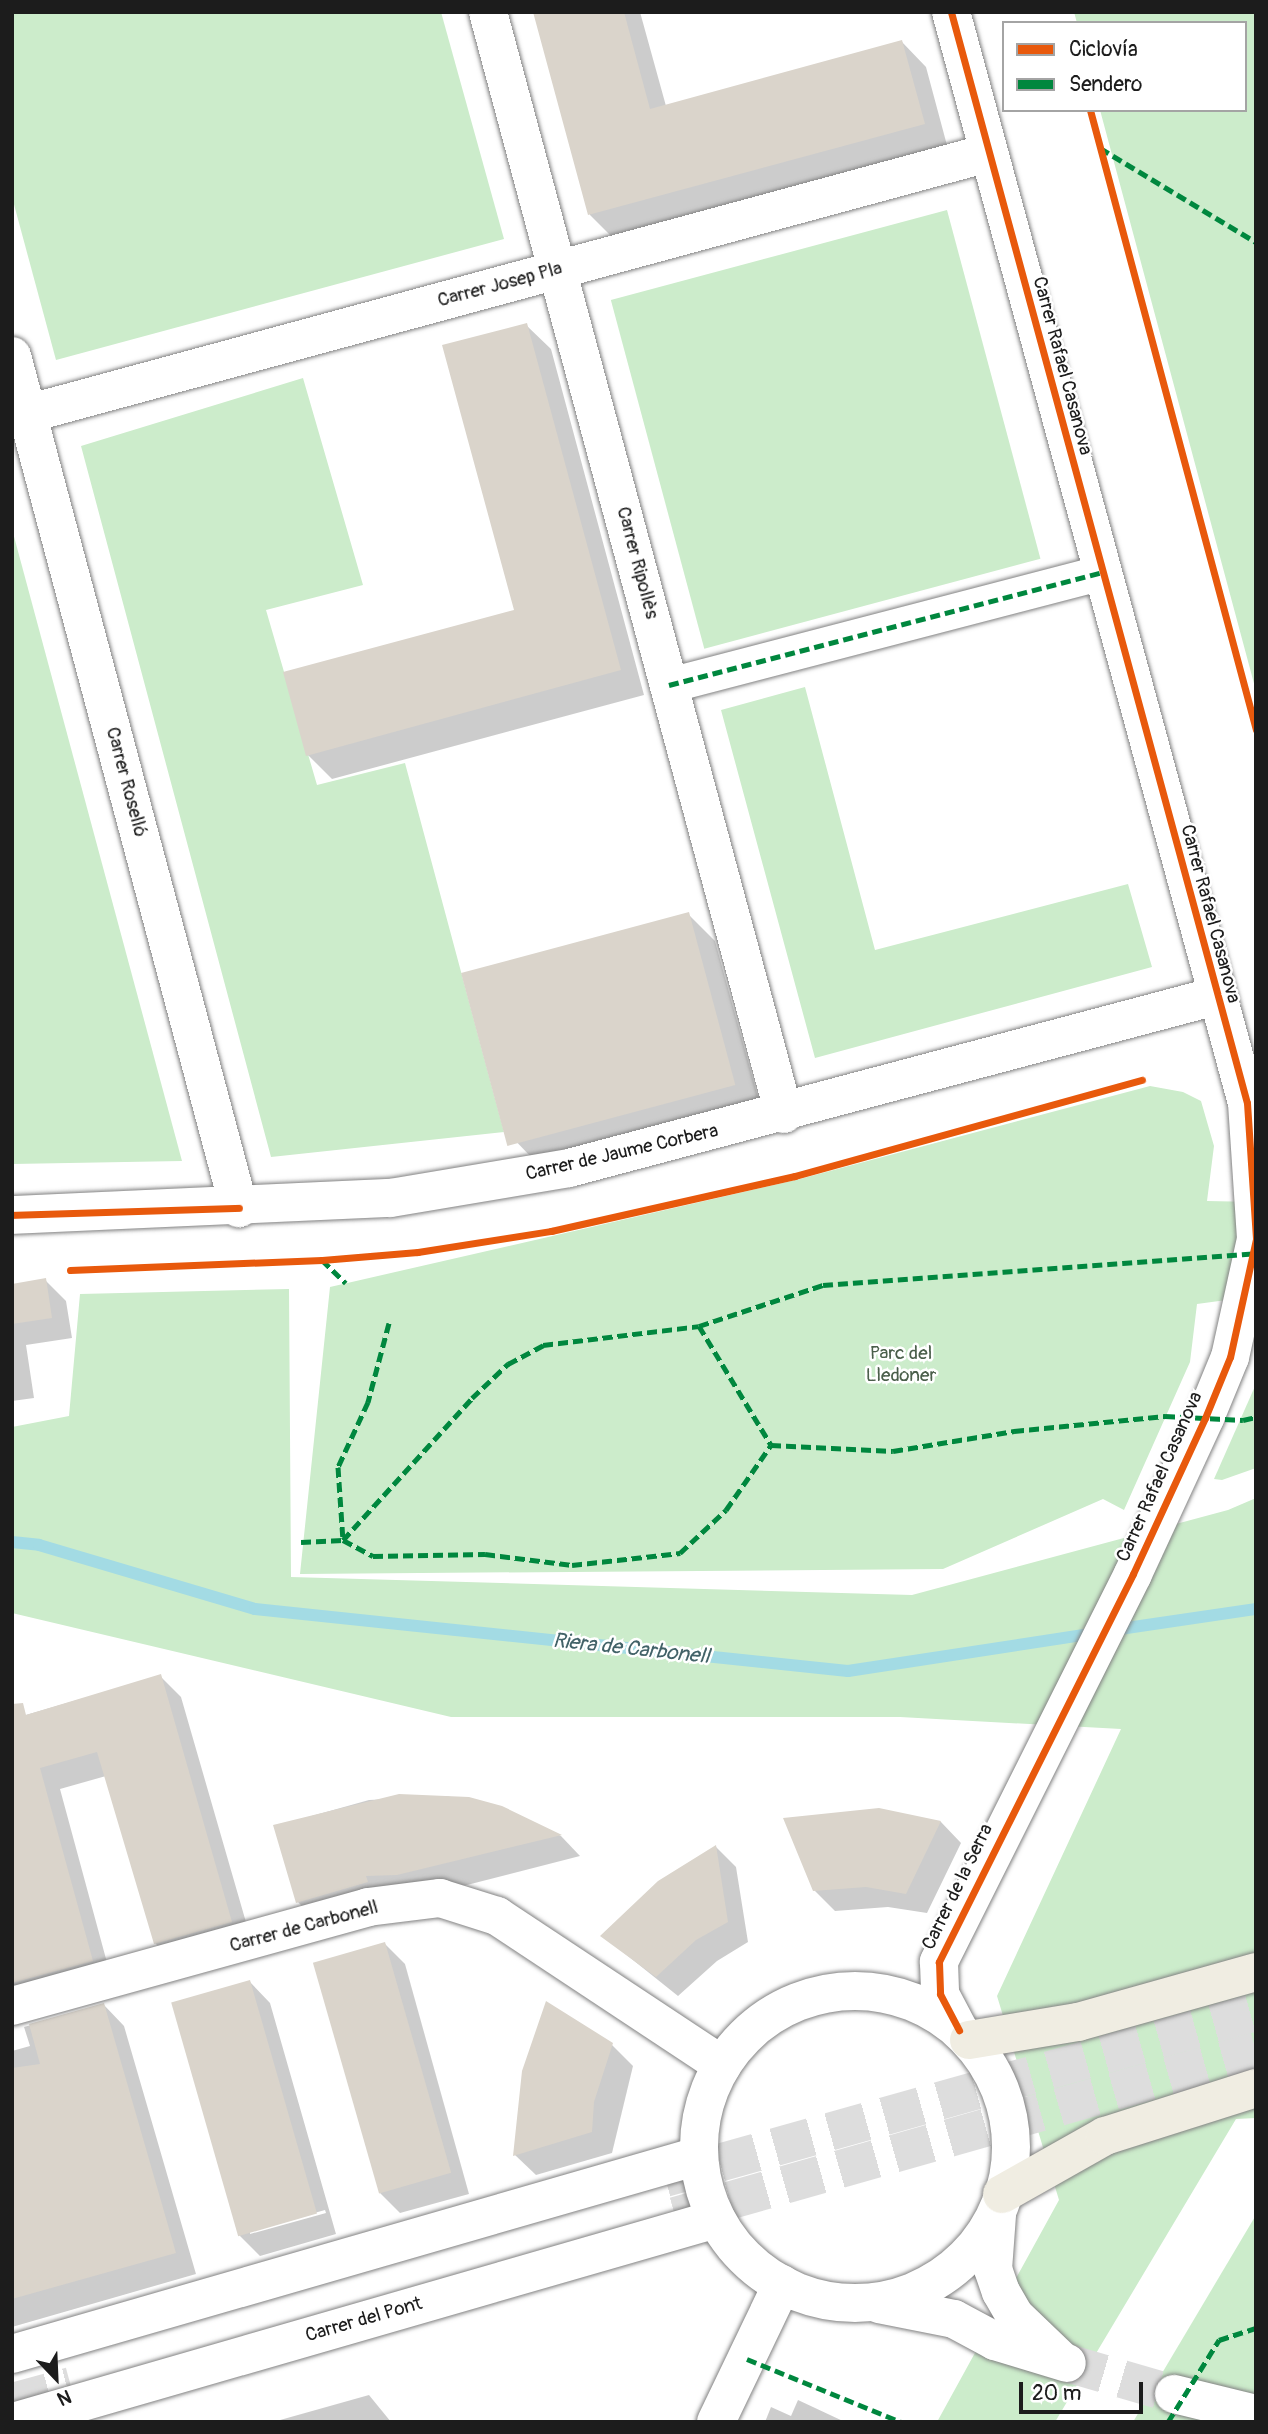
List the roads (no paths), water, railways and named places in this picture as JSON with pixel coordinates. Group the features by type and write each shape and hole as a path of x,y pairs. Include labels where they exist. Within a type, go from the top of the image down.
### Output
{"highway":[{"path":"964,2035 1065,2025 1256,1972"},
{"path":"1000,2203 1105,2136 1256,2088"}],"street":[{"name":"Carrer Ripollès","path":"488,12 784,1114"},
{"name":"Carrer Rafael Casanova","path":"951,12 1247,1103 1256,1239 1230,1357 1133,1574 1038,1759"},
{"name":"Carrer Josep Pla","path":"20,416 988,153"},
{"name":"Carrer Roselló","path":"12,355 20,416 239,1208"},
{"path":"669,685 1103,572"},
{"name":"Carrer de Jaume Corbera","path":"12,1215 239,1208 390,1198 569,1168 784,1114 1216,996"},
{"name":"Carrer de la Serra","path":"698,2156 701,2117 722,2066 735,2045 771,2014 814,1996 912,1984 935,1963 1038,1759"},
{"name":"Carrer de Carbonell","path":"12,2006 368,1907 440,1898 497,1916 722,2066"},
{"name":"Carrer de la Serra","path":"946,1945 937,1977 945,2009 998,2083 1010,2121 1011,2161 1000,2203"},
{"path":"862,1990 908,1999 964,2035"},
{"path":"12,2354 698,2156 716,2219 739,2253 782,2284 815,2299 923,2310 1035,2356 1067,2363 1023,2324 1001,2292 992,2246 1000,2203"},
{"path":"863,2303 910,2293 946,2274 975,2246 1000,2203"},
{"name":"Carrer del Pont","path":"13,2422 716,2219"},
{"path":"716,2422 782,2284"},
{"path":"1174,2394 1256,2414"}],"waterway":[{"name":"Riera de Carbonell","path":"12,1542 39,1545 255,1609 848,1671 1095,1633"},
{"name":"Riera de Carbonell","path":"1113,1630 1256,1609"}],"tunnel":[{"path":"665,2178 1256,2012"},
{"path":"675,2216 1256,2051"},
{"path":"1067,2363 1174,2394"},
{"path":"12,2402 71,2386"}],"park label":[{"name":"Parc del Lledoner","path":"901,1365"}]}
